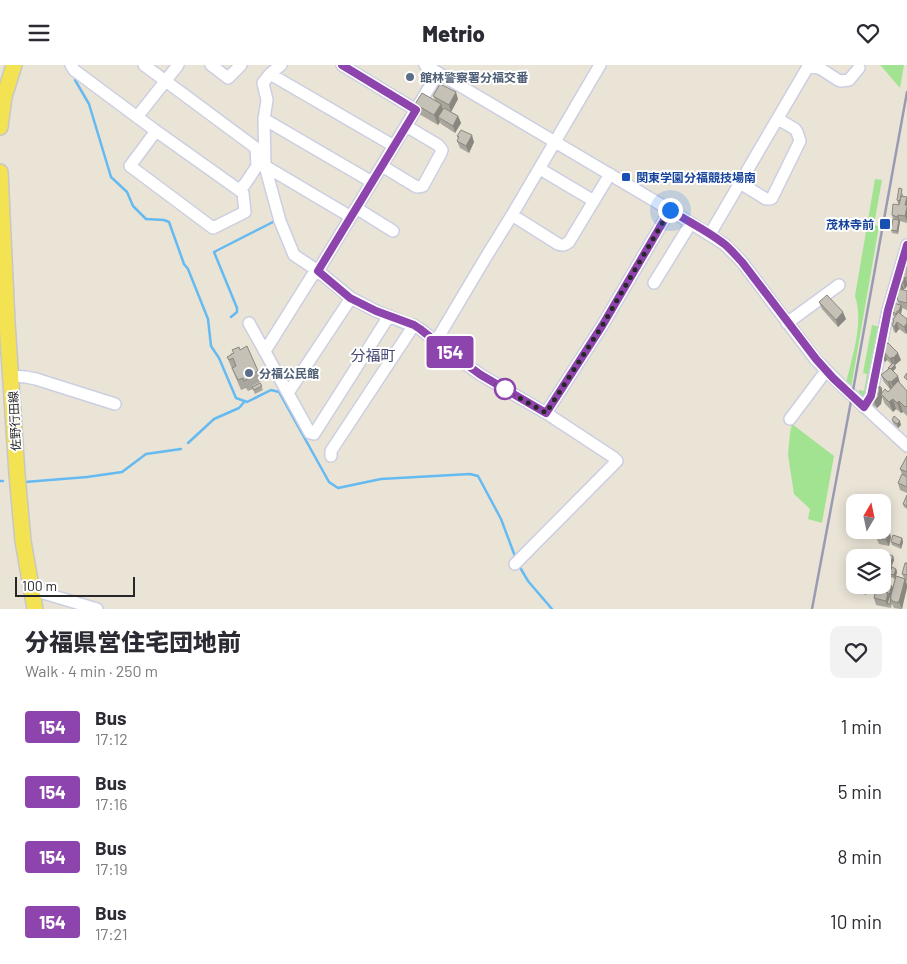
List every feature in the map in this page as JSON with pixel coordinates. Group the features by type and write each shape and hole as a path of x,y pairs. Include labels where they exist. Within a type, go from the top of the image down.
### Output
{"main road":[{"path":"0,127 4,97 14,65"},
{"name":"佐野行田線","path":"0,171 4,322 11,377 23,541 35,609"}],"street":[{"path":"70,65 137,117 243,193 245,212 213,228 130,166 156,131"},
{"path":"144,65 256,148 257,166 245,184 238,190"},
{"path":"137,117 178,65"},
{"path":"211,65 228,78 241,65"},
{"path":"281,65 263,83 267,100 264,119 265,166 280,221 294,255 318,271 350,298 414,325 481,375 546,413 617,461 517,562"},
{"path":"342,65 416,110"},
{"path":"425,65 724,243 742,262 807,349 826,371 907,446"},
{"path":"436,341 540,169 600,65"},
{"path":"710,234 809,65 821,69 841,81 848,80 859,68"},
{"path":"265,351 312,276 318,271 438,73"},
{"path":"270,74 394,146"},
{"path":"264,119 372,182"},
{"path":"740,183 766,199 772,198 800,139 795,129 778,119"},
{"path":"382,166 414,186 423,186 442,150 438,145 406,126"},
{"path":"265,166 354,213 393,231"},
{"path":"540,169 594,201"},
{"path":"512,215 562,246 566,245 610,174"},
{"path":"546,413 602,326 670,210"},
{"path":"654,283 691,223"},
{"path":"864,407 871,396 888,310 907,245"},
{"path":"787,323 838,285"},
{"path":"288,393 350,298"},
{"path":"249,323 310,433 314,435 389,316"},
{"path":"332,456 331,451 414,325"},
{"path":"790,419 826,371"},
{"path":"11,377 36,379 115,404"},
{"path":"32,591 97,609"}],"green space":[{"path":"880,65 904,65 900,88 882,67"},
{"path":"875,179 882,180 874,225 879,226 851,388 846,383 858,328 855,296"},
{"path":"872,325 880,327 866,396 861,397 858,395 859,390 864,391 867,374 863,373"},
{"path":"792,424 834,456 822,523 808,519 810,509 794,494 788,455"}],"building":[{"path":"440,84 456,92 449,105 433,96"},
{"path":"422,93 441,104 434,115 415,104"},
{"path":"444,108 458,116 453,126 438,117"},
{"path":"461,130 472,135 466,146 457,141 459,137 457,136"},
{"path":"899,188 902,189 900,201 897,200"},
{"path":"901,196 907,197 905,205 907,207 905,216 898,215 897,217 892,215 893,204 899,205"},
{"path":"893,219 899,220 897,231 891,230"},
{"path":"904,264 907,265 907,278 905,277 900,285 895,283 899,275 897,274"},
{"path":"900,289 907,291 907,303 898,301 896,295"},
{"path":"827,295 843,312 836,320 819,302"},
{"path":"893,303 901,305 897,314 892,312"},
{"path":"898,312 907,319 904,327 897,322 894,327 892,325"},
{"path":"888,343 898,353 890,359 885,353 882,355 879,351"},
{"path":"247,346 258,371 248,376 249,378 244,381 243,378 238,380 232,368 236,366 233,358 229,360 227,357 234,353 232,350 239,347 240,350"},
{"path":"893,363 895,365 889,369 888,368"},
{"path":"890,368 898,376 891,382 888,382 881,375"},
{"path":"898,381 907,391 907,407 893,399 889,402 881,394 885,389 888,392"},
{"path":"260,383 262,386 254,390 252,387"},
{"path":"872,387 880,388 878,397 874,401 871,398"},
{"path":"894,416 900,421 897,424 892,420"},
{"path":"907,456 907,472 900,469"},
{"path":"902,474 907,477 907,487 898,483"},
{"path":"907,495 907,506 903,504"},
{"path":"893,535 902,538 900,545 891,542"},
{"path":"905,563 907,563 907,575 902,574"},
{"path":"892,567 896,569 894,575 891,574"},
{"path":"896,576 905,579 898,603 890,599"},
{"path":"875,594 888,594 886,601 874,598"},
{"path":"889,597 891,597 890,604 887,604"}],"waterway":[{"path":"75,80 89,104 111,177 127,192 133,206 146,219 169,222 184,264 188,269 208,319 211,346 219,358 236,398 247,402 271,390 279,392 329,482 338,488 381,479 470,474 478,476 501,519 516,559"},
{"path":"231,317 237,312 237,308 214,252 275,220"},
{"path":"188,443 214,419 239,408 245,401"},
{"path":"25,482 122,472 146,454 181,449"},
{"path":"518,564 528,581 552,609"}],"railway":[{"path":"812,609 907,92"}],"bus line":[{"name":"154","path":"342,65 416,110 318,271 350,298 376,311 414,325 481,375 546,413 602,326 670,210 724,243 732,251 807,349 833,378 864,407 871,396 888,310 907,245"}],"place":[{"name":"館林警察署分福交番","path":"410,77"},
{"name":"関東学園分福競技場南","path":"626,177"},
{"name":"茂林寺前","path":"885,224"},
{"name":"分福公民館","path":"249,373"}],"district":[{"name":"分福町","path":"373,355"}],"route":[{"path":"505,389 497,385 546,413 602,326 670,210"}]}
